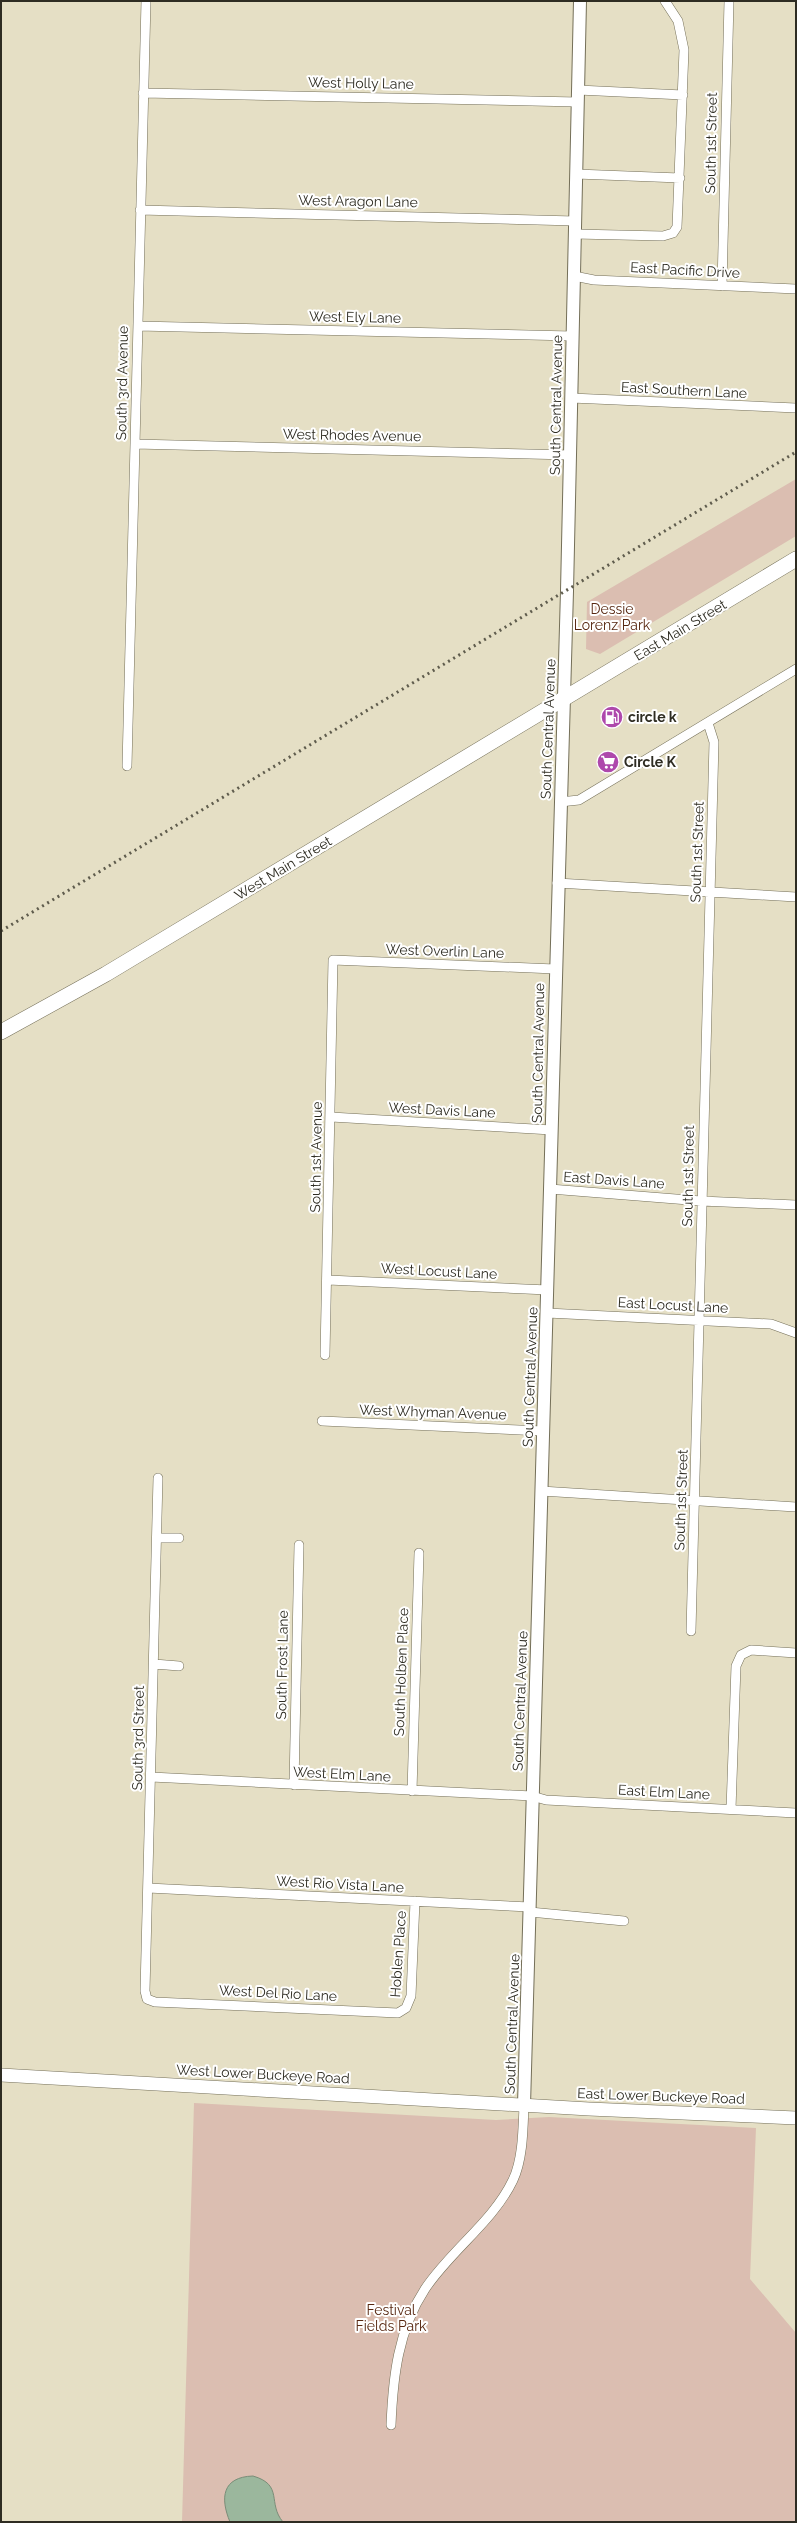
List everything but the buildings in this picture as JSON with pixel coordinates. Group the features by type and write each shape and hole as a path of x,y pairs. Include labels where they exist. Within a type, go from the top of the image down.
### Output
{"main road":[{"name":"East Main Street","path":"563,700 796,559"},
{"name":"West Main Street","path":"1,1032 106,974 563,700"},
{"name":"West Lower Buckeye Road","path":"1,2075 524,2106"},
{"name":"East Lower Buckeye Road","path":"524,2106 796,2118"}],"street":[{"name":"South 3rd Avenue","path":"127,766 146,1"},
{"name":"South Central Avenue","path":"524,2106 548,1290 557,883 570,454 580,1"},
{"path":"575,234 668,236 673,233 679,221 683,42 678,20 665,1"},
{"name":"South 1st Street","path":"722,286 729,1"},
{"path":"578,90 683,95"},
{"name":"West Holly Lane","path":"143,93 578,102"},
{"path":"576,174 680,178"},
{"name":"West Aragon Lane","path":"140,210 575,221"},
{"name":"East Pacific Drive","path":"574,276 594,280 796,289"},
{"name":"West Ely Lane","path":"138,326 572,336"},
{"name":"East Southern Lane","path":"571,398 796,408"},
{"name":"West Rhodes Avenue","path":"135,444 570,454"},
{"path":"560,802 579,800 796,669"},
{"name":"South 1st Street","path":"691,1631 714,742 708,722"},
{"path":"557,883 796,896"},
{"name":"West Overlin Lane","path":"333,960 555,969"},
{"name":"South 1st Avenue","path":"325,1355 328,1280 333,960"},
{"name":"West Davis Lane","path":"331,1117 552,1130"},
{"name":"East Davis Lane","path":"550,1190 701,1201 796,1205"},
{"name":"West Locust Lane","path":"328,1280 548,1290"},
{"name":"East Locust Lane","path":"547,1313 771,1324 796,1333"},
{"name":"West Whyman Avenue","path":"322,1421 543,1431"},
{"name":"South 3rd Street","path":"147,1999 145,1991 158,1478"},
{"path":"541,1491 796,1506"},
{"path":"157,1538 179,1538"},
{"name":"South Frost Lane","path":"294,1785 299,1545"},
{"name":"South Holben Place","path":"412,1791 419,1553"},
{"path":"731,1809 736,1666 741,1655 752,1650 796,1653"},
{"path":"154,1664 179,1666"},
{"name":"West Elm Lane","path":"151,1777 532,1796"},
{"name":"East Elm Lane","path":"532,1796 546,1800 796,1813"},
{"name":"West Rio Vista Lane","path":"148,1888 415,1902 530,1910 624,1921"},
{"name":"Hoblen Place","path":"406,2008 411,1996 415,1902"},
{"name":"West Del Rio Lane","path":"147,1999 155,2002 398,2013 406,2008"},
{"path":"391,2426 394,2374 410,2320 426,2288 498,2204 514,2180 519,2156 524,2106"}],"green space":[{"name":"Dessie Lorenz Park","path":"796,479 796,536 600,654 586,649 587,602"},
{"name":"Festival Fields Park","path":"194,2103 496,2120 549,2117 756,2128 750,2279 796,2333 796,2522 182,2522"}],"shaded area":[{"path":"253,2476 269,2484 274,2495 278,2515 283,2522 230,2522 225,2505 226,2490 235,2480"}],"railway":[{"path":"1,931 796,452"}],"place":[{"name":"circle k","path":"612,717"},
{"name":"Circle K","path":"608,762"}]}
